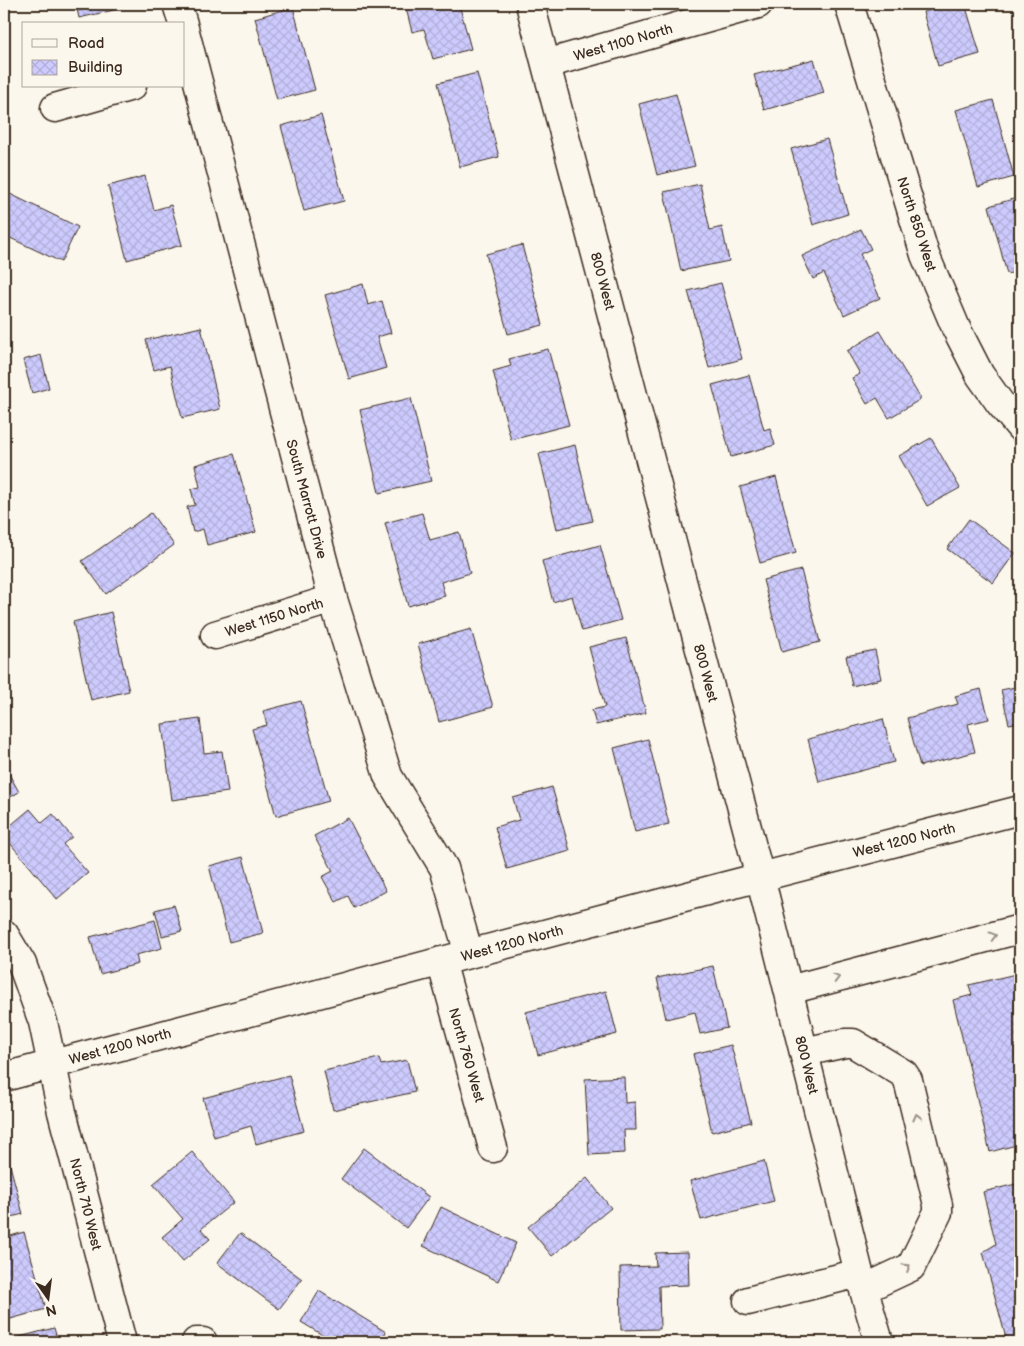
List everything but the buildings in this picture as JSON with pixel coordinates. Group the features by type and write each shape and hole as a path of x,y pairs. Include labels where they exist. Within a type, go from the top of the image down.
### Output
{"street":[{"path":"177,4 182,22"},
{"name":"800 West","path":"530,4 760,877 879,1342"},
{"name":"West 1100 North","path":"546,64 758,4"},
{"name":"North 850 West","path":"849,4 925,255 956,328 980,375 1000,404 1020,427"},
{"name":"South Marrott Drive","path":"185,36 189,70 333,599 388,776 444,868 469,954"},
{"path":"55,108 125,88"},
{"name":"West 1150 North","path":"215,634 333,599"},
{"name":"West 1200 North","path":"4,1077 1020,810"},
{"path":"789,990 1020,929"},
{"name":"North 710 West","path":"4,934 22,964 43,1022 62,1112 122,1342"},
{"name":"North 760 West","path":"441,961 494,1148"},
{"path":"748,1301 862,1281 911,1267 938,1212 938,1205 908,1080 904,1074 853,1043 804,1052"},
{"path":"196,1342 203,1342"}]}
